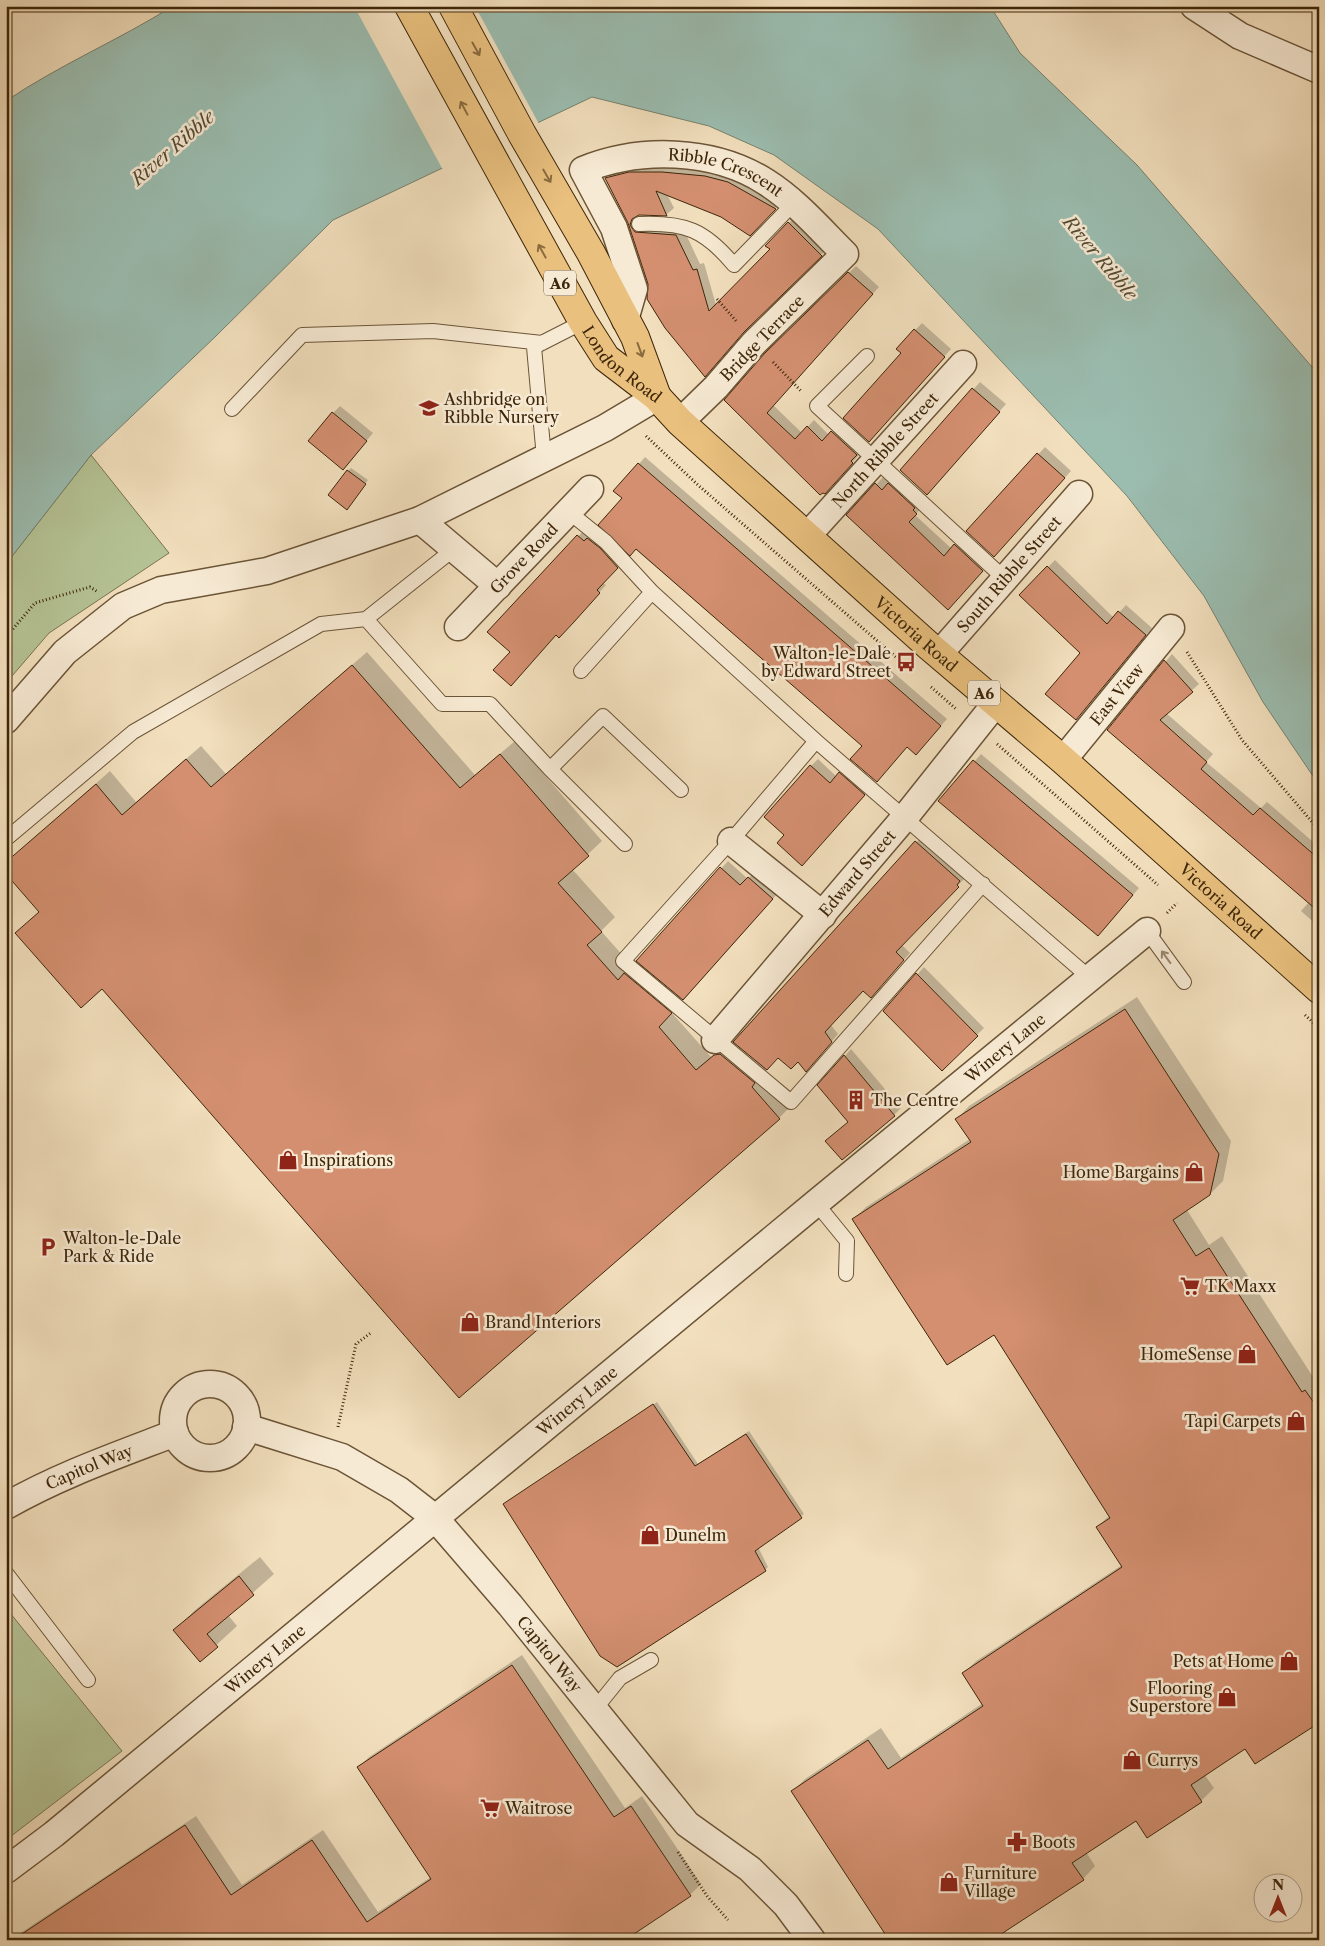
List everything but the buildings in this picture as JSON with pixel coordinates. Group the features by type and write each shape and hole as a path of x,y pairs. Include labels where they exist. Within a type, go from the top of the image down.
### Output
{"highway":[{"name":"London Road","path":"409,6 487,151 583,322 606,358 657,397"},
{"name":"London Road","path":"453,6 522,134 591,253 635,337 657,397"},
{"name":"Victoria Road","path":"657,397 680,422 807,536 996,704 1063,760 1317,987"}],"street":[{"path":"1194,6 1240,36 1319,70"},
{"name":"Ribble Crescent","path":"625,320 634,289 614,228 583,170 602,162 647,155 698,158 725,163 746,171 766,182 794,204 845,254"},
{"name":"Bridge Terrace","path":"680,422 716,387 754,343 845,254"},
{"name":"North Ribble Street","path":"807,536 963,364"},
{"path":"6,720 65,652 123,606 161,590 267,571 420,520 605,428 657,397"},
{"name":"Grove Road","path":"458,627 590,489"},
{"name":"South Ribble Street","path":"939,654 1079,494"},
{"path":"420,520 498,586"},
{"name":"East View","path":"1063,760 1171,628"},
{"name":"Edward Street","path":"715,1040 906,816 996,704"},
{"path":"731,840 823,915"},
{"name":"Winery Lane","path":"6,1870 54,1834 1147,931"},
{"path":"209,1384 223,1386 236,1394 244,1405 246,1427 237,1446 225,1454 211,1458 190,1452 180,1442 175,1433 173,1414 178,1401 188,1390 209,1384"},
{"name":"Capitol Way","path":"246,1427 342,1457 399,1490 435,1518 510,1605 687,1824 750,1869 786,1905 812,1940"},
{"name":"Capitol Way","path":"6,1506 34,1490 77,1471 175,1433"}],"lane":[{"path":"639,224 689,227 717,244 734,265 794,204"},
{"path":"544,458 534,347 583,322"},
{"path":"232,409 302,334 433,331 542,343"},
{"path":"867,356 817,406 1005,579"},
{"path":"569,512 606,542 652,592 816,740 906,816 1090,978"},
{"path":"6,839 133,732 321,624 366,619 454,549"},
{"path":"581,671 652,592"},
{"path":"366,619 442,704 490,704 550,769 625,844"},
{"path":"550,769 603,716 680,790"},
{"path":"816,740 624,961 715,1040 791,1102 983,884"},
{"path":"1147,931 1184,982"},
{"path":"816,1203 847,1240 846,1274"},
{"path":"6,1573 88,1680"},
{"path":"595,1709 620,1678 651,1660"}],"path":[{"path":"6,637 35,603 90,587"},
{"path":"1171,628 1205,678 1242,740 1319,830"},
{"path":"332,1454 356,1344 372,1332"}],"green space":[{"path":"91,455 169,553 49,633 6,683 6,564"},
{"path":"6,1608 122,1751 6,1840"}],"water":[{"name":"River Ribble","path":"173,6 990,6 1020,53 1137,165 1319,375 1319,785 1263,702 1204,596 1127,496 878,229 774,155 709,126 592,97 333,220 215,337 91,455 6,564 6,101"}],"pier":[{"path":"354,6 475,6 539,124 443,170"}],"place":[{"name":"Ashbridge on Ribble Nursery","path":"429,408"},
{"name":"Walton-le-Dale by Edward Street","path":"906,662"},
{"name":"The Centre","path":"856,1100"},
{"name":"Inspirations","path":"288,1160"},
{"name":"Home Bargains","path":"1194,1172"},
{"name":"Walton-le-Dale Park & Ride","path":"48,1247"},
{"name":"TK Maxx","path":"1190,1286"},
{"name":"Brand Interiors","path":"470,1322"},
{"name":"HomeSense","path":"1247,1354"},
{"name":"Tapi Carpets","path":"1296,1421"},
{"name":"Dunelm","path":"650,1535"},
{"name":"Pets at Home","path":"1289,1661"},
{"name":"Flooring Superstore","path":"1227,1697"},
{"name":"Currys","path":"1132,1760"},
{"name":"Waitrose","path":"490,1808"},
{"name":"Boots","path":"1017,1842"},
{"name":"Furniture Village","path":"949,1882"}]}
